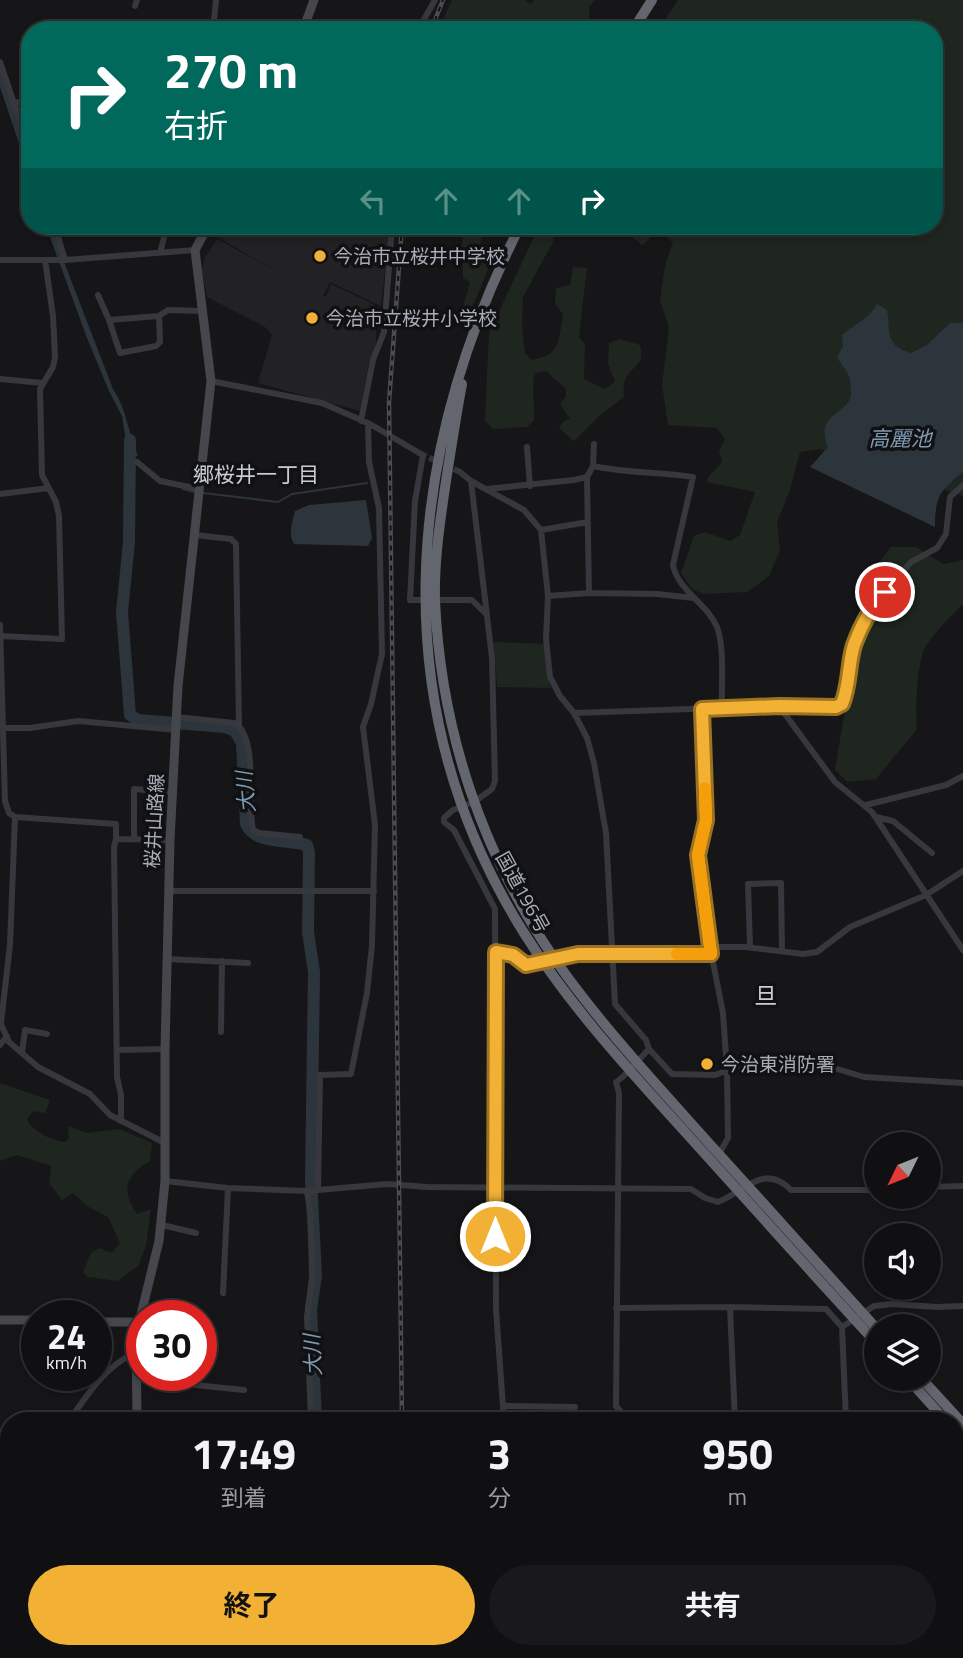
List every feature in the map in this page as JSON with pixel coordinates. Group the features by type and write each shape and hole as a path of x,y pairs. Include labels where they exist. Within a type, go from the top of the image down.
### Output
{"highway":[{"path":"639,21 652,0"},
{"name":"国道196号","path":"516,235 500,267 471,343 455,418 430,602 431,687 445,751 462,806 485,864 514,916 632,1065 864,1325"},
{"name":"国道196号","path":"430,602 450,723 474,802 512,891 550,961"},
{"name":"国道196号","path":"632,1065 719,1154 742,1188"},
{"name":"国道196号","path":"858,1316 864,1320"},
{"path":"919,1391 938,1412"},
{"path":"933,1391 952,1412"}],"main road":[{"path":"306,21 314,0"},
{"path":"195,250 203,235"},
{"name":"桜井山路線","path":"143,1300 162,1225 170,840 178,686 211,381 195,250"},
{"path":"0,1320 21,1320"},
{"name":"桜井山路線","path":"136,1391 137,1412"}],"street":[{"path":"214,21 216,0"},
{"path":"423,21 435,0"},
{"path":"0,62 21,122"},
{"path":"13,102 21,102"},
{"path":"58,235 65,260"},
{"path":"160,253 164,235"},
{"path":"318,1190 320,1074 351,1074 367,993 372,945 375,825 369,763 363,736 382,654 379,508 369,462 365,422 373,360 384,332 392,235"},
{"path":"0,260 65,260 195,250"},
{"path":"1,636 62,639 59,516 56,502 43,475 40,389 54,367 55,357 53,316 45,260"},
{"path":"98,295 120,353 156,346 160,342 159,316"},
{"path":"109,320 159,316 167,310 203,311"},
{"path":"0,379 42,383"},
{"path":"211,381 322,403 365,422 422,454 415,501 410,600 472,600 488,615"},
{"path":"589,593 587,477 593,466 594,444"},
{"path":"527,447 530,486"},
{"path":"137,462 160,481 199,489"},
{"path":"593,466 622,472 651,471 693,477 673,565 675,575 716,624 720,638 722,709"},
{"path":"460,472 471,481 524,510 541,530 548,596 546,639 550,677 587,738 603,808 615,1004 646,1040 649,1049 672,1074 715,1075 740,1066 834,1068 864,1077 963,1083"},
{"path":"485,489 530,486 587,477"},
{"path":"471,481 488,615 493,678 495,780 492,789 474,802 446,814 444,822 454,830 495,909 496,1309 504,1412"},
{"path":"574,713 779,706 836,707 842,704 847,691 854,645 874,604 911,562 937,548 946,534 950,497 963,485"},
{"path":"0,494 49,488"},
{"path":"541,530 588,522"},
{"path":"195,535 231,539 236,544 239,726 248,743 253,830 300,837"},
{"path":"548,596 589,593 657,594 696,598"},
{"path":"0,625 5,801 9,813 15,817 116,824 117,1077 121,1095 121,1121"},
{"path":"779,706 835,782 866,805 876,817 963,950"},
{"path":"702,709 706,820 698,855 723,1013 727,1070 728,1138 719,1154"},
{"path":"177,717 234,723 239,726"},
{"path":"2,728 30,728 78,721 177,730"},
{"path":"866,805 946,785 963,776"},
{"path":"134,839 134,789 173,792"},
{"path":"15,817 10,945 0,1022 9,1042 52,1076 90,1094 110,1115 163,1142"},
{"path":"876,817 893,821 932,853"},
{"path":"116,839 170,840"},
{"path":"496,952 513,955 526,965 578,954 750,947 803,954 817,952 850,927 926,895 963,871"},
{"path":"750,947 748,884 780,883 782,950"},
{"path":"169,891 373,891"},
{"path":"167,959 248,963"},
{"path":"221,1032 222,961"},
{"path":"22,1053 25,1030 47,1034"},
{"path":"0,1045 7,1036"},
{"path":"118,1050 165,1049"},
{"path":"622,1412 617,1406 619,1093 616,1082 623,1079 632,1065 649,1049"},
{"path":"165,1181 228,1188 307,1191 387,1184 691,1189 718,1202 760,1179 772,1178 783,1182 791,1190 864,1190"},
{"path":"942,1187 963,1186"},
{"path":"223,1293 228,1188"},
{"path":"307,1191 312,1216 312,1278 307,1317 311,1412"},
{"path":"162,1225 196,1233"},
{"path":"842,1327 874,1306 963,1306"},
{"path":"730,1307 735,1412"},
{"path":"616,1308 826,1309 842,1327 846,1412"},
{"path":"76,1412 107,1372 126,1356"},
{"path":"217,1387 244,1390"},
{"path":"504,1406 575,1407"}],"shaded area":[{"path":"452,0 525,0 531,4 535,0 595,0 589,7 590,21 442,21"},
{"path":"678,0 963,0 963,496 820,449 800,452 790,490 777,522 780,551 769,576 747,592 704,594 692,589 681,573 694,536 705,532 730,541 740,535 755,492 707,482 708,477 722,462 719,451 725,439 717,428 668,425 662,385 669,327 660,300 665,266 673,242 664,235 943,235 943,21 664,21"},
{"name":"今治市立桜井小学校","path":"389,235 381,306 330,282 323,296 326,297 331,284 375,305 376,344 368,367 360,411 258,383 272,335 265,327 207,297 202,272 204,259 217,239 280,273 217,237"},
{"path":"462,235 488,235 482,237 479,255 490,265 465,324 459,322 470,282 463,278"},
{"path":"535,235 554,235 523,297 522,328 525,353 531,360 541,358 557,345 563,314 555,304 556,288 570,285 573,267 587,268 579,337 585,344 584,379 605,389 615,382 608,364 609,343 620,339 640,345 641,358 625,380 624,397 599,416 574,441 559,428 564,421 570,419 560,404 566,397 566,389 546,371 535,373 534,420 527,427 493,429 485,420 489,333"},
{"path":"629,235 653,235 643,245"},
{"path":"891,547 916,547 943,564 963,560 963,604 934,635 923,653 917,686 917,729 876,779 848,782 835,770 843,721 864,639 866,589 878,564"},
{"path":"494,642 548,644 547,675 551,688 497,687"},
{"path":"0,1083 50,1100 45,1113 33,1111 27,1120 49,1138 66,1142 69,1138 68,1126 87,1133 119,1129 152,1143 150,1161 131,1177 127,1190 137,1214 151,1209 146,1246 138,1266 117,1281 88,1277 83,1272 91,1253 99,1248 112,1253 120,1243 108,1217 87,1206 73,1193 62,1200 49,1183 51,1166 17,1155 0,1161"}],"water":[{"path":"0,68 21,130 21,149 0,87"},
{"path":"49,235 56,235 138,456 128,455 122,416 87,338"},
{"name":"高麗池","path":"877,304 887,310 893,342 902,350 911,353 927,345 950,323 963,323 963,472 940,495 935,527 810,467 828,447 825,428 828,422 851,396 850,377 837,357 843,346 842,336 870,314"},
{"path":"366,500 372,538 368,546 294,544 291,532 295,511 309,505"}],"waterway":[{"name":"大川","path":"130,440 129,542 122,612 130,715 138,720 225,727 235,731 242,743 246,824 250,831 264,838 307,845 309,852 308,932 314,972 311,1179 316,1276 311,1309 316,1412"},
{"path":"203,493 278,502 292,494 367,483"},
{"path":"183,489 194,492"}],"tunnel":[{"path":"421,454 460,472"}],"railway":[{"path":"435,21 443,0"},
{"path":"401,235 389,402 402,1412"}],"slow traffic":[{"path":"677,954 711,954 698,855 706,820 705,788"}],"place":[{"name":"今治市立桜井中学校","path":"320,256"},
{"name":"今治市立桜井小学校","path":"312,318"},
{"name":"今治東消防署","path":"707,1064"}],"district":[{"name":"郷桜井一丁目","path":"256,475"},
{"name":"旦","path":"766,996"}],"route":[{"path":"495,1236 496,952 513,955 526,965 578,954 711,954 698,855 706,820 702,709 836,707 842,704 847,691 854,645 874,604 885,592"}]}
